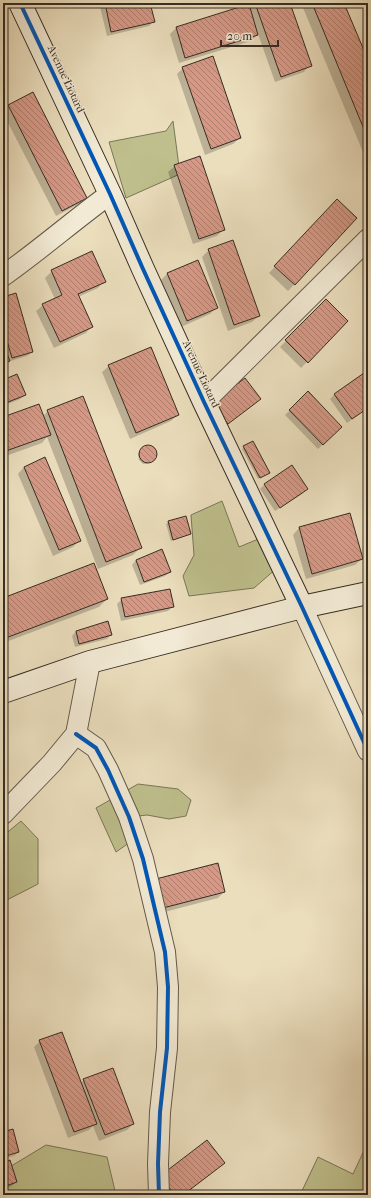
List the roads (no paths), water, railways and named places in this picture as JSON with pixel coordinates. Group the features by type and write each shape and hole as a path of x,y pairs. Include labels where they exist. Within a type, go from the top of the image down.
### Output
{"street":[{"name":"Avenue Liotard","path":"20,3 110,194 204,402 302,607 368,751"},
{"path":"3,276 110,194"},
{"path":"204,402 368,239"},
{"path":"3,692 90,662 302,607 368,593"},
{"path":"3,814 52,763 76,734 90,662"},
{"path":"76,734 96,748 108,770 129,817 144,859 165,952 168,987 167,1048 160,1112 158,1164 159,1195"}]}
